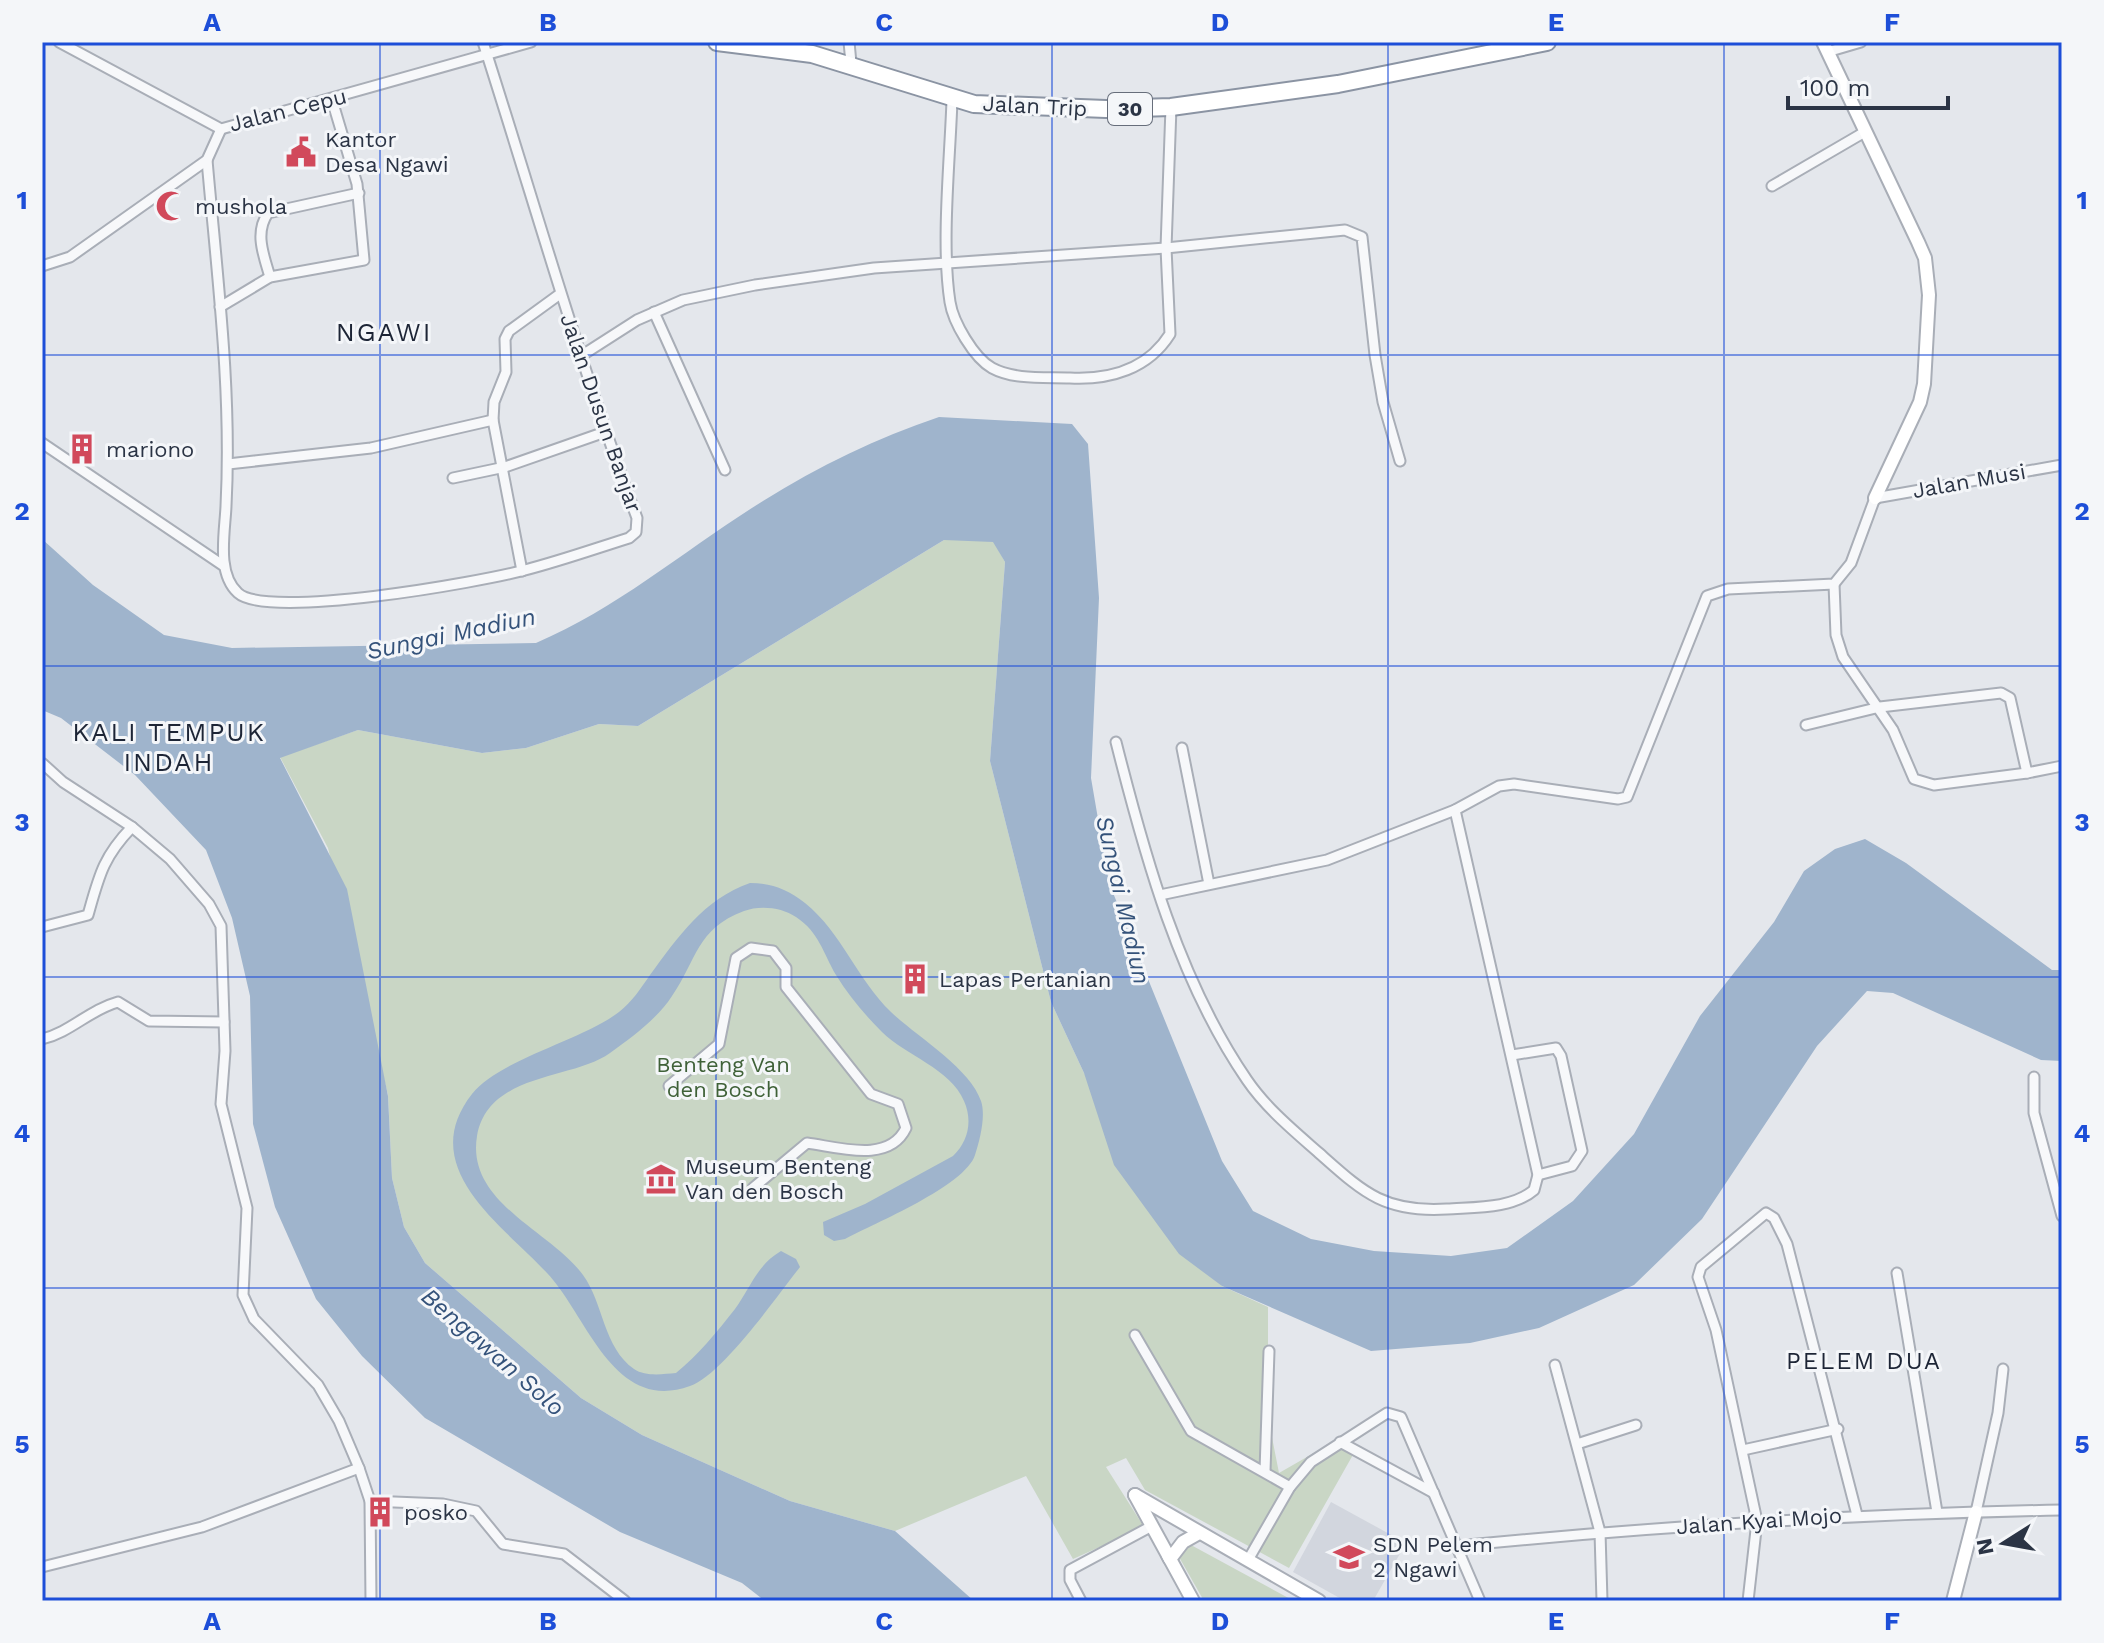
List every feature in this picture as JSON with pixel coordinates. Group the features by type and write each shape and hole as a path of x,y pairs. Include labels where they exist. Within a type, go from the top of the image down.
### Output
{"highway":[{"name":"Jalan Trip","path":"717,42 783,48 851,63 952,100 1033,108 1171,107 1398,74 1547,42"}],"main road":[{"path":"1825,47 1863,133 1925,258 1929,295 1927,356 1920,402 1875,498"},
{"path":"1193,1601 1135,1495 1319,1601"},
{"path":"1953,1601 1976,1512"},
{"path":"1170,1559 1183,1542 1199,1533"}],"street":[{"name":"Jalan Cepu","path":"59,42 221,129 531,42"},
{"name":"Jalan Dusun Banjar","path":"42,443 224,566 240,595 252,601 288,605 333,602 522,571 629,538 636,532 637,518 605,432 584,354 560,294 483,42"},
{"path":"849,42 851,63"},
{"path":"1825,47 1861,42"},
{"path":"220,307 270,277 364,260 359,193 332,100"},
{"path":"952,100 948,262 952,311 987,364 1010,375 1090,379 1132,369 1155,354 1170,334 1166,248 1171,107"},
{"path":"221,129 207,160 220,307 228,464 224,566"},
{"path":"1772,186 1863,133"},
{"path":"42,266 70,257 207,160"},
{"path":"270,277 260,241 262,222 268,213 359,193"},
{"path":"584,354 654,312 683,300 755,285 948,262 1166,248 1345,230 1362,237 1375,355 1383,402 1400,461"},
{"path":"522,571 505,467 493,420 494,402 506,372 506,335 560,294"},
{"path":"654,312 725,470"},
{"path":"228,464 371,448 493,420"},
{"path":"453,478 505,467 605,432"},
{"name":"Jalan Musi","path":"1875,498 2062,465"},
{"path":"1875,498 1851,563 1834,584 1836,635 1843,657 1880,707 1919,783 1934,785 2062,766"},
{"path":"1160,895 1327,860 1455,810 1489,790 1514,784 1618,799 1627,797 1707,596 1728,589 1834,584"},
{"path":"1806,725 1880,707 2006,694 2010,698 2027,773"},
{"path":"1116,742 1160,895 1203,1001 1248,1081 1285,1123 1367,1196 1394,1206 1428,1210 1477,1207 1528,1196 1537,1184 1538,1175 1455,810"},
{"path":"1182,748 1209,884"},
{"path":"42,763 63,782 132,827 186,875 217,916 224,948 221,1104 247,1208 243,1286 246,1307 318,1385 339,1421 359,1468 370,1501 371,1601"},
{"path":"42,927 88,915 105,860 132,827"},
{"path":"669,1086 719,1044 736,958 751,948 773,951 786,968 786,987 871,1094 887,1097 898,1104 906,1128 894,1145 881,1149 863,1150 807,1143 753,1188"},
{"path":"42,1039 68,1030 91,1011 118,1002 149,1021 224,1022"},
{"path":"1512,1055 1556,1048 1561,1056 1582,1151 1572,1166 1538,1175"},
{"path":"2034,1077 2034,1113 2062,1216"},
{"path":"1748,1601 1757,1521 1716,1330 1698,1277 1701,1267 1766,1213 1774,1218 1787,1244 1838,1429 1857,1515"},
{"path":"1897,1273 1937,1512"},
{"path":"1135,1335 1184,1424 1200,1437 1290,1487"},
{"path":"1265,1471 1269,1351"},
{"path":"1555,1365 1600,1532 1602,1601"},
{"path":"1976,1512 1998,1413 2003,1369"},
{"path":"1248,1560 1290,1487 1311,1462 1387,1413 1399,1414 1480,1601"},
{"path":"1577,1444 1636,1425"},
{"path":"1743,1450 1838,1429"},
{"path":"1340,1442 1434,1493"},
{"path":"42,1567 202,1527 359,1468"},
{"path":"370,1501 443,1504 476,1511 503,1544 564,1554 625,1601"},
{"name":"Jalan Kyai Mojo","path":"1457,1546 1600,1532 1857,1515 2062,1510"},
{"path":"1081,1601 1070,1580 1070,1570 1150,1527"}],"shaded area":[{"name":"SDN Pelem 2 Ngawi","path":"1331,1502 1406,1543 1373,1601 1345,1601 1293,1572"}],"green space":[{"name":"Benteng Van den Bosch","path":"944,540 994,542 1005,562 990,761 1051,1002 1084,1073 1222,1286 1268,1307 1268,1417 1279,1473 1333,1442 1354,1453 1289,1568 1145,1490 1126,1458 1106,1467 1144,1527 1073,1559 1026,1476 895,1531 790,1501 642,1435 581,1398 425,1263 404,1227 392,1178 388,1095 328,848 280,757 358,730 482,753 526,748 599,724 638,726"},
{"path":"1191,1545 1294,1601 1204,1601 1179,1557"}],"water":[{"name":"Bengawan Solo","path":"939,417 1072,424 1088,444 1099,598 1091,778 1109,883 1222,1161 1253,1211 1311,1239 1374,1251 1451,1256 1507,1248 1573,1201 1634,1134 1700,1016 1774,922 1804,871 1835,849 1865,839 1906,863 2052,970 2062,970 2062,1061 2041,1060 1893,993 1867,991 1817,1046 1702,1219 1634,1285 1539,1328 1470,1343 1371,1351 1222,1286 1179,1254 1114,1165 1084,1073 1051,1002 990,761 1005,562 993,542 944,540 638,726 599,724 526,748 482,753 358,730 280,758 347,889 388,1096 392,1178 404,1227 425,1263 581,1398 642,1435 790,1501 895,1531 974,1601 765,1601 742,1583 620,1532 425,1418 362,1356 316,1299 275,1207 253,1124 250,996 232,918 206,850 135,775 61,718 42,710 42,539 93,585 164,635 232,648 536,643 625,595 735,519 805,476 871,444"},
{"path":"750,883 785,891 818,915 879,999 966,1077 981,1101 982,1128 975,1155 955,1179 897,1214 845,1239 834,1241 824,1235 823,1222 865,1204 953,1156 965,1138 967,1109 949,1080 892,1040 863,1012 836,975 810,929 790,914 770,908 744,911 716,927 699,947 666,1004 644,1027 610,1053 594,1062 514,1089 497,1100 484,1115 477,1136 477,1159 484,1180 497,1198 569,1259 583,1275 616,1349 639,1372 676,1373 700,1351 735,1309 766,1263 781,1251 796,1259 800,1267 717,1367 690,1386 663,1391 641,1386 621,1374 547,1273 472,1194 459,1171 453,1147 457,1121 472,1094 501,1070 584,1032 619,1012 636,995 693,921 719,899"}],"place":[{"name":"Kantor Desa Ngawi","path":"301,152"},
{"name":"mushola","path":"171,206"},
{"name":"mariono","path":"82,449"},
{"name":"Lapas Pertanian","path":"915,979"},
{"name":"Museum Benteng Van den Bosch","path":"661,1179"},
{"name":"posko","path":"380,1512"},
{"name":"SDN Pelem 2 Ngawi","path":"1349,1557"}],"district":[{"name":"NGAWI","path":"384,332"},
{"name":"KALI TEMPUK INDAH","path":"169,747"},
{"name":"PELEM DUA","path":"1864,1361"}],"water label":[{"name":"Sungai Madiun","path":"451,634"},
{"name":"Sungai Madiun","path":"1123,900"}]}
